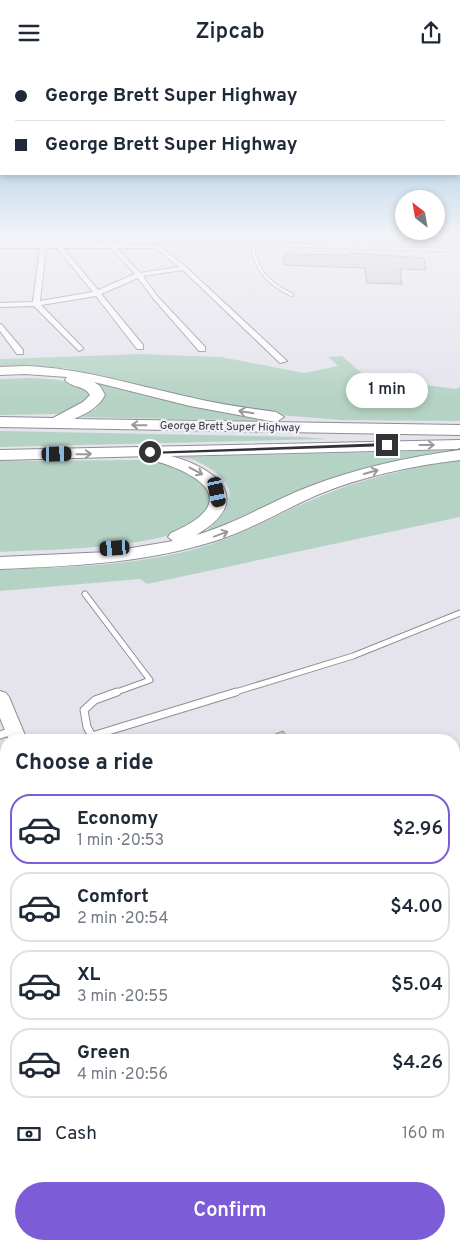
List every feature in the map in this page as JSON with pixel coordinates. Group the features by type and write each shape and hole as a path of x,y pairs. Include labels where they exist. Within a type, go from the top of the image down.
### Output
{"highway":[{"path":"0,371 42,369 73,373 190,402 328,429"},
{"path":"0,376 38,375 65,378 90,386 95,390 97,397 94,403 84,411 47,423"},
{"name":"George Brett Super Highway","path":"0,422 460,430"},
{"name":"George Brett Super Highway","path":"0,455 460,445"},
{"path":"1,562 135,547 178,537 194,530 213,517 220,503 217,492 211,481 200,472 180,464 133,453"},
{"path":"1,562 88,561 159,551 228,531 313,491 355,476 382,469 460,455"}],"main road":[{"path":"0,697 11,734"}],"street":[{"path":"36,303 38,290"},
{"path":"94,290 140,347"},
{"path":"0,305 36,303 103,290"},
{"path":"150,290 202,349"},
{"path":"208,290 283,361"},
{"path":"36,303 79,349"},
{"path":"0,326 20,352"}],"lane":[{"path":"281,290 292,295"},
{"path":"85,594 150,680 95,700 84,710 87,727 90,734"},
{"path":"102,734 353,656 460,613"}],"green space":[{"path":"140,354 221,357 304,373 338,366 328,357 342,356 364,375 371,378 456,389 460,387 460,421 341,420 279,415 191,399 66,368 0,368 0,359"},
{"path":"30,378 54,380 77,385 89,394 90,398 68,412 57,414 0,415 0,379"},
{"path":"88,380 193,407 268,421 76,417 96,409 104,397"},
{"path":"0,431 302,437 327,439 0,447"},
{"path":"460,450 350,472 313,485 209,531 208,529 226,508 229,490 218,474 208,467 194,460 179,457"},
{"path":"460,459 460,517 147,584 140,579 0,591 0,569 98,565 149,559 183,552 229,538 300,505 350,485"},
{"path":"143,460 163,462 190,471 213,494 207,512 194,525 171,534 143,541 79,548 0,552 0,461"}],"route":[{"path":"150,452 387,445"}]}
